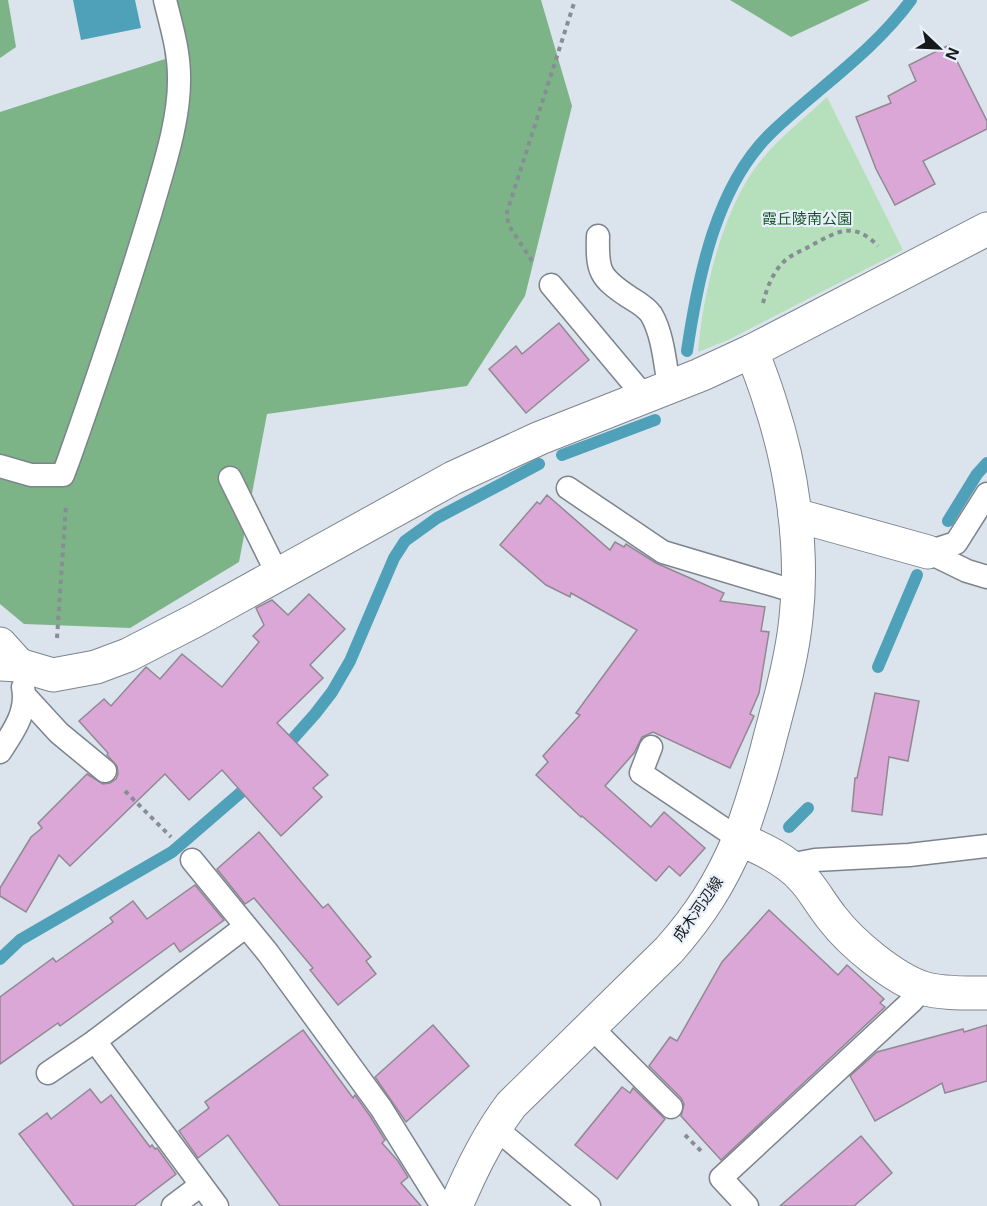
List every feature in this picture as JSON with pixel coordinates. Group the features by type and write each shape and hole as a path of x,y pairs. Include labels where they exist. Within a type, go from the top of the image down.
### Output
{"street":[{"path":"11,667 53,675 96,667 128,655 453,478 540,438 752,351 987,230"},
{"name":"成木河辺線","path":"456,1206 480,1152 494,1127 511,1105 669,950 691,925 712,895 740,839 751,807 786,675 796,616 797,592 795,515 771,402 752,351"},
{"path":"795,515 928,552"},
{"path":"740,839 789,865 811,886 832,918 860,948 901,977 923,988 987,993"}],"lane":[{"path":"0,466 31,475 63,475 122,310 165,161 178,98 178,53 165,0"},
{"path":"598,236 598,262 603,275 615,287 645,307 652,316 664,360 657,391"},
{"path":"551,285 657,391"},
{"path":"230,478 278,575"},
{"path":"568,488 663,552 797,592"},
{"path":"928,552 956,543 987,494"},
{"path":"928,552 967,571 987,576"},
{"path":"0,752 19,724 11,667"},
{"path":"11,667 59,733 105,771"},
{"path":"651,747 641,773 740,839"},
{"path":"789,865 815,860 909,855 987,846"},
{"path":"192,860 268,953 381,1108 442,1206"},
{"path":"48,1073 95,1041 245,927"},
{"path":"747,1206 721,1178 912,1001 923,988"},
{"path":"591,1027 671,1107"},
{"path":"95,1041 217,1206"},
{"path":"494,1127 589,1206"},
{"path":"173,1206 201,1185"}],"path":[{"path":"551,285 545,280 508,224 507,212 575,0"},
{"path":"761,310 766,289 774,274 787,259 836,232 845,230 870,237 884,255"},
{"path":"57,642 66,497"},
{"path":"105,771 167,832"},
{"path":"671,1107 676,1126 711,1162 721,1178"}],"green space":[{"path":"0,0 8,0 16,47 0,58"},
{"path":"160,0 541,0 572,106 525,296 467,386 267,414 239,562 130,628 24,624 0,604 0,112 165,59"},
{"path":"730,0 870,0 791,37"},
{"name":"霞丘陵南公園","path":"827,97 903,250 728,340 698,352 710,277 726,224 737,200 749,177 763,158"}],"water":[{"path":"73,0 135,0 141,28 81,40"}],"building":[{"path":"949,45 987,121 987,129 923,161 935,184 895,205 876,169 856,117 891,103 888,96 916,81 909,65"},
{"path":"559,323 589,360 526,413 489,369 516,346 522,354"},
{"path":"547,495 610,550 615,542 624,547 626,544 656,563 724,593 720,601 765,607 761,631 769,632 759,693 750,714 754,716 730,768 653,732 642,737 634,753 605,786 651,827 664,812 705,848 680,876 669,866 656,881 536,775 548,762 543,756 580,715 576,713 637,630 571,593 570,597 546,585 500,545 537,502 540,504"},
{"path":"309,594 345,629 310,665 323,678 277,723 328,775 313,788 322,797 281,836 222,770 189,800 165,774 70,866 59,855 26,912 0,896 0,888 31,837 42,828 38,823 87,774 103,784 116,779 117,766 79,721 104,699 111,706 146,667 160,679 182,654 222,687 259,642 253,636 264,625 256,608 272,600 288,615"},
{"path":"875,693 919,701 908,761 889,757 882,815 852,811 855,778 857,778"},
{"path":"259,832 323,908 328,904 371,957 366,961 376,974 338,1005 310,970 313,968 254,898 245,904 217,869"},
{"path":"195,885 224,920 180,952 174,943 60,1026 58,1023 0,1064 0,997 53,958 56,962 113,922 110,918 133,901 147,919"},
{"path":"769,910 838,975 847,965 884,999 880,1003 885,1007 721,1160 681,1116 684,1104 681,1098 649,1066 670,1037 677,1041 722,962"},
{"path":"433,1025 469,1066 406,1122 375,1077"},
{"path":"987,1025 987,1081 945,1093 942,1083 875,1121 850,1076 877,1052 963,1029 964,1032"},
{"path":"303,1030 353,1098 355,1095 370,1116 385,1140 382,1143 408,1177 401,1183 421,1206 280,1206 228,1135 198,1158 179,1131 209,1108 205,1102"},
{"path":"622,1087 630,1093 633,1088 665,1119 617,1179 575,1145"},
{"path":"90,1089 101,1103 111,1095 150,1147 152,1145 155,1149 157,1148 176,1174 134,1206 74,1206 19,1134 47,1113 51,1119"},
{"path":"861,1136 892,1173 854,1206 780,1206"}],"waterway":[{"path":"687,351 704,263 723,205 737,178 772,132 880,36 911,0"},
{"path":"562,455 655,420"},
{"path":"948,521 977,474 987,463"},
{"path":"282,751 332,692 350,661 394,558 405,541 437,518 539,464"},
{"path":"878,667 917,575"},
{"path":"0,959 20,940 172,852 254,781"},
{"path":"789,827 808,808"}]}
